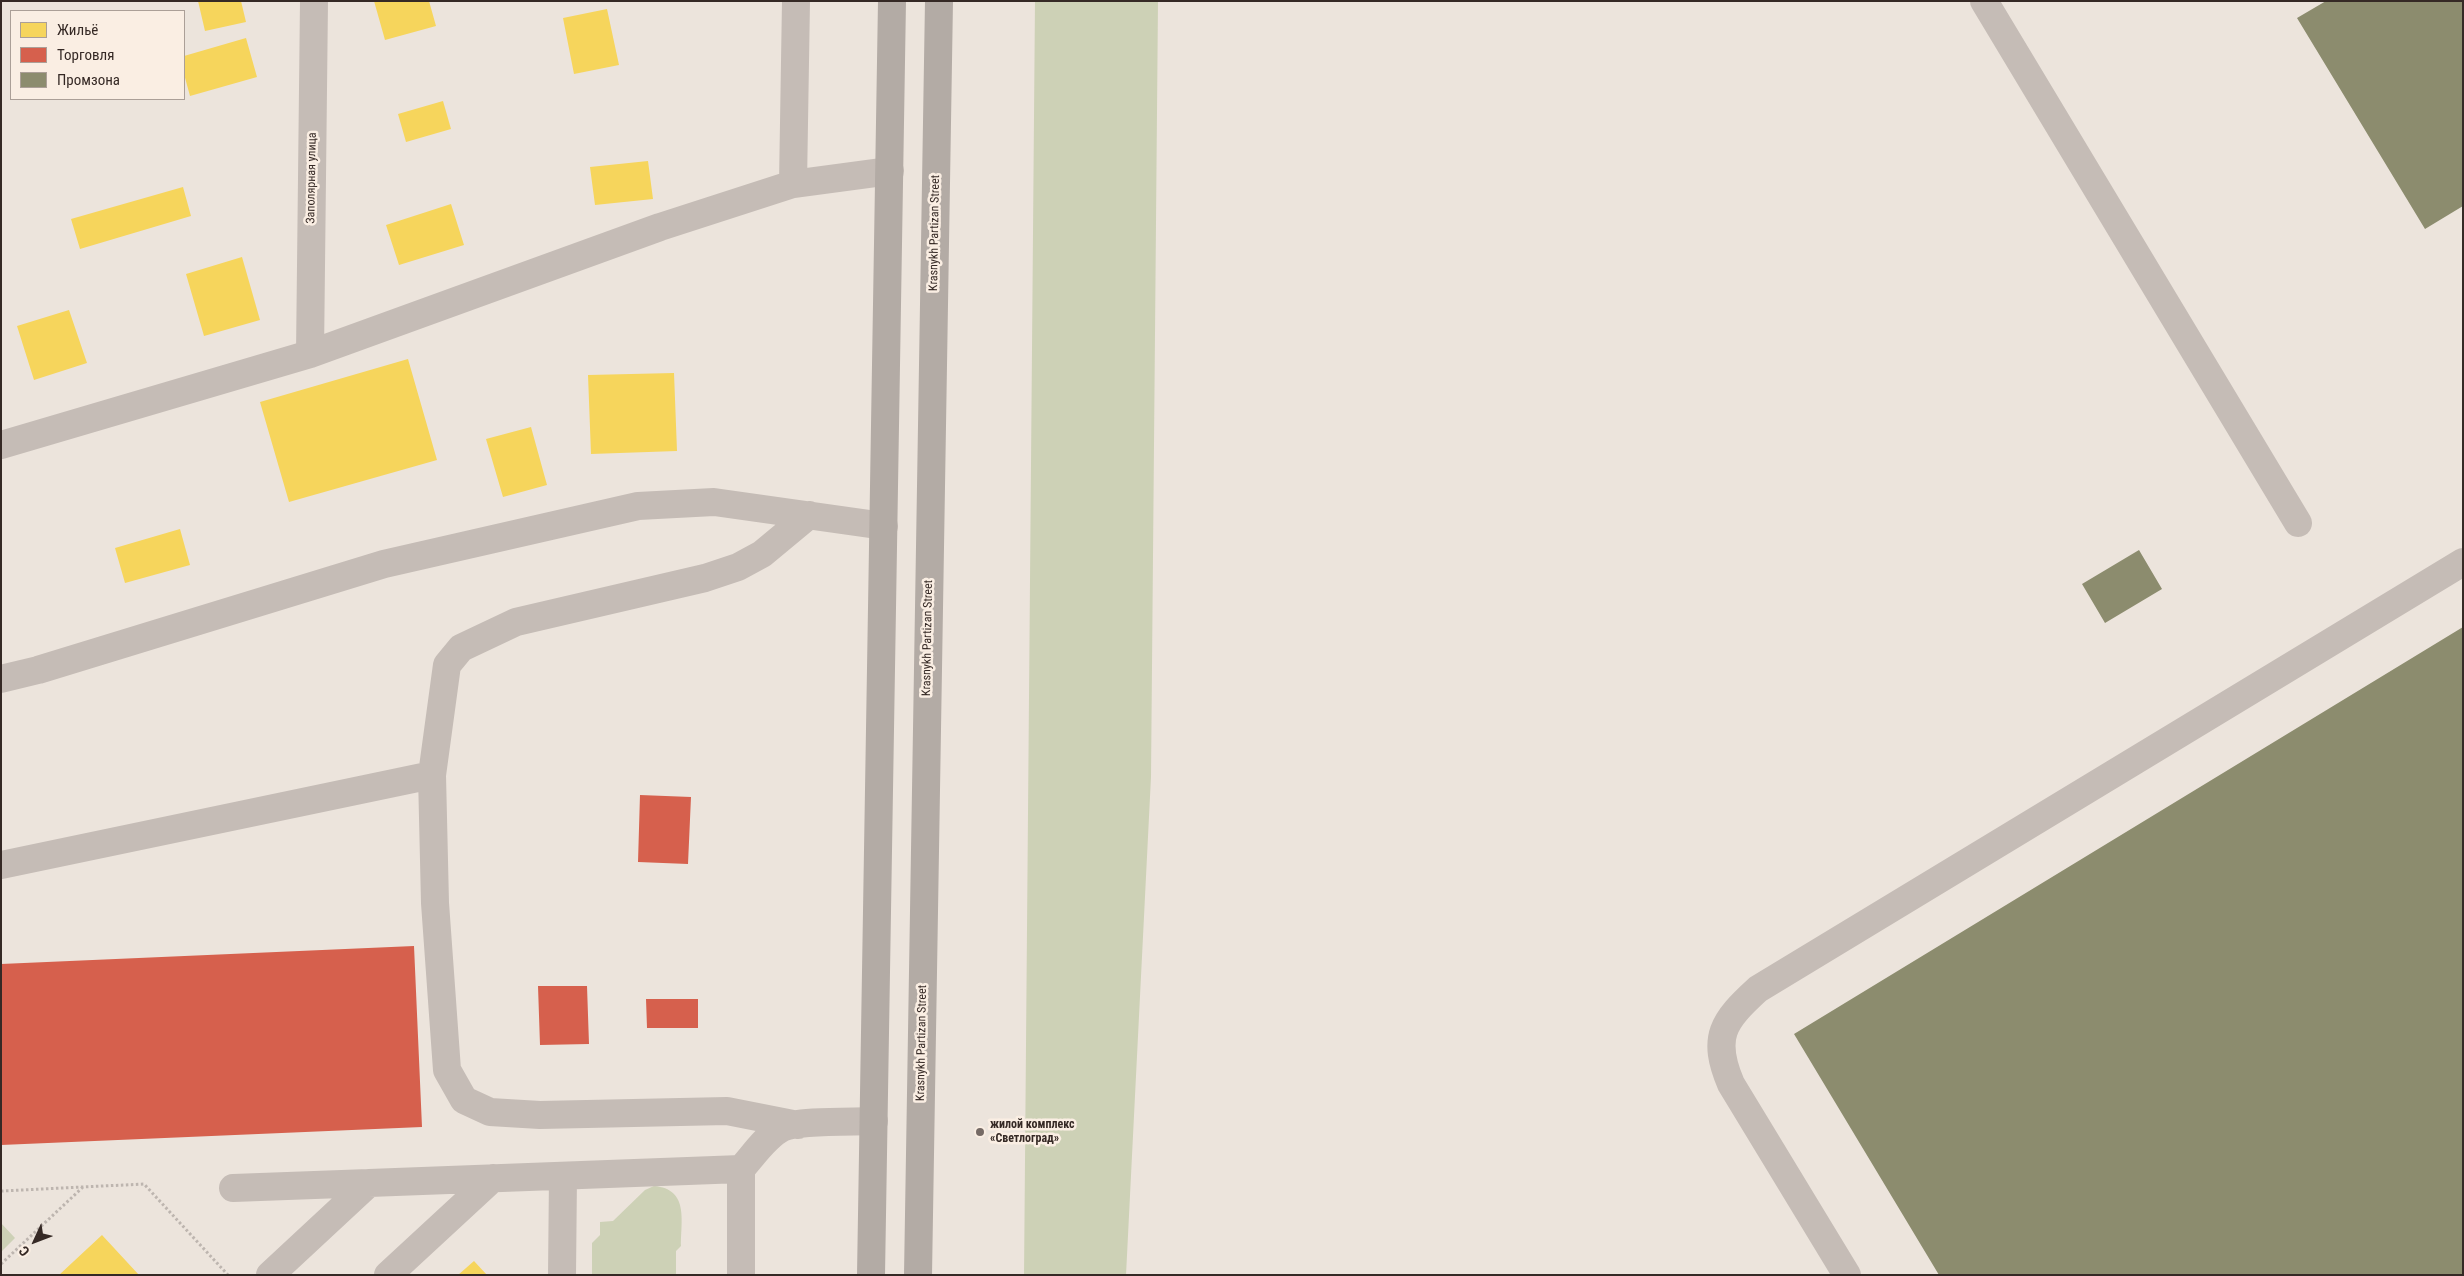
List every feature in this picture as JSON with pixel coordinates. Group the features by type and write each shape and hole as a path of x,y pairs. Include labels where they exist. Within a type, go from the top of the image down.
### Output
{"main road":[{"path":"871,1275 892,1"},
{"name":"Krasnykh Partizan Street","path":"918,1275 939,1"}],"street":[{"name":"Заполярная улица","path":"310,354 314,1"},
{"path":"793,184 796,1"},
{"path":"1984,1 2298,523"},
{"path":"1,445 310,354 660,227 793,184 890,171"},
{"path":"1,679 48,667 384,564 638,506 714,502 884,526"},
{"path":"798,1125 727,1111 540,1114 490,1112 464,1100 447,1070 436,903 432,775 447,665 461,648 516,622 705,578 738,567 762,554 808,515"},
{"path":"1847,1275 1730,1084 1722,1063 1721,1035 1736,1009 1766,984 2463,562"},
{"path":"1,866 432,775"},
{"path":"741,1275 741,1170 769,1139 782,1128 798,1125 874,1122"},
{"path":"234,1188 741,1170"},
{"path":"562,1275 563,1176"},
{"path":"388,1275 493,1178"},
{"path":"270,1275 369,1183"}],"path":[{"path":"1,1191 144,1184 228,1275"},
{"path":"1,1264 84,1187"}],"green space":[{"path":"1035,1 1158,1 1151,777 1126,1275 1024,1275"},
{"path":"654,1186 665,1188 673,1193 681,1207 681,1246 676,1251 676,1275 592,1275 592,1243 600,1235 600,1222 613,1221 645,1190"},
{"path":"1,1223 15,1238 1,1252"}],"building: Жильё":[{"path":"198,1 241,1 246,22 205,31"},
{"path":"374,1 429,1 436,26 385,40"},
{"path":"607,9 619,65 574,74 563,18"},
{"path":"246,38 257,77 190,96 185,78 185,56"},
{"path":"443,101 451,129 406,142 398,114"},
{"path":"648,161 653,199 595,205 590,167"},
{"path":"183,187 191,216 80,249 71,219"},
{"path":"451,204 464,245 399,265 386,225"},
{"path":"242,257 260,320 204,336 186,274"},
{"path":"69,310 87,363 34,380 17,326"},
{"path":"408,359 437,460 289,502 260,402"},
{"path":"674,373 677,451 591,454 588,375"},
{"path":"531,427 547,485 503,497 486,439"},
{"path":"180,529 190,565 125,583 115,548"},
{"path":"102,1235 139,1275 59,1275"},
{"path":"474,1261 487,1275 458,1275"}],"building: Торговля":[{"path":"640,795 691,797 688,864 638,862"},
{"path":"414,946 422,1127 1,1145 1,964"},
{"path":"538,986 587,986 589,1044 540,1045"},
{"path":"646,999 698,999 698,1028 647,1028"}],"building: Промзона":[{"path":"2326,1 2463,1 2463,206 2425,229 2297,18"},
{"path":"2139,550 2162,589 2105,623 2082,584"},
{"path":"2463,627 2463,1275 1939,1275 1794,1034"}],"place":[{"name":"жилой комплекс «Светлоград»","path":"980,1132"}]}
